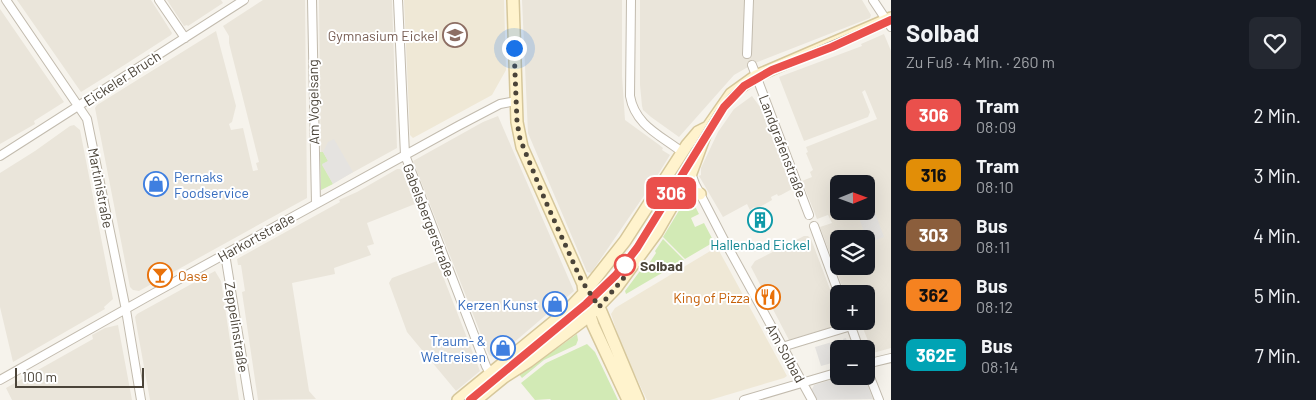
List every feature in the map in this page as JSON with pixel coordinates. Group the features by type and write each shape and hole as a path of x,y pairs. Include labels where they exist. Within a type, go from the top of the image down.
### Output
{"street":[{"name":"Martinistraße","path":"6,0 79,106 89,126 126,310 141,400"},
{"path":"159,0 185,38"},
{"name":"Eickeler Bruch","path":"0,156 244,0"},
{"name":"Am Vogelsang","path":"312,0 316,204"},
{"name":"Gabelsbergerstraße","path":"398,0 405,155 482,357 490,373"},
{"path":"513,0 516,101 518,132 522,147 585,289 599,307 638,400"},
{"path":"631,0 630,96 632,107 641,121 682,152"},
{"path":"747,54 749,0"},
{"path":"476,400 599,307 642,254 679,195 691,173 708,127 731,94 756,76 890,22 873,0"},
{"name":"Landgrafenstraße","path":"752,65 809,215"},
{"name":"Harkortstraße","path":"0,380 405,155 500,104 516,101"},
{"path":"458,400 567,310 625,241 682,152 698,132 708,127"},
{"name":"Am Solbad","path":"691,173 700,194 812,400"},
{"path":"679,195 687,192 700,194"},
{"path":"814,226 836,285"},
{"name":"Zeppelinstraße","path":"225,254 249,400"},
{"path":"585,289 589,316 628,400"},
{"path":"782,347 832,330"},
{"path":"875,363 891,358"},
{"path":"744,400 830,375"},
{"path":"873,385 879,400"}],"shaded area":[{"path":"17,0 151,0 172,33 81,92"},
{"path":"167,0 221,0 223,3 188,26 184,26"},
{"path":"263,0 305,0 307,198 139,291 133,290 130,287 95,108 216,31 236,106 232,122 229,124 231,130 243,128 253,171 258,170 256,163 259,162 229,43 229,36 223,26"},
{"path":"319,0 392,0 397,148 321,190"},
{"name":"Gymnasium Eickel","path":"404,0 504,0 506,70 492,95 413,138 410,135"},
{"path":"522,0 622,0 622,76 625,120 670,155 591,273 587,272 528,133"},
{"path":"640,0 745,0 743,55 750,52 754,0 862,0 871,15 870,18 755,63 734,75 679,137 643,110 640,85"},
{"path":"0,9 64,102 34,121 35,124 0,144"},
{"path":"884,34 891,51 891,348 875,352 875,340 868,340 864,330 875,330 875,285 842,285 838,275 875,275 875,230 830,230 830,254 820,227 832,223 830,220 875,220 875,175 830,175 830,219 828,215 817,219 802,181 812,177 810,172 813,170 806,153 808,152 806,147 877,119 865,90 862,92 870,112 868,117 804,141 779,77 862,46 861,44"},
{"path":"752,96 760,107 792,189 781,195 778,196 777,194 771,197 772,200 756,209 754,207 750,210 747,204 723,217 699,176 718,132 734,109"},
{"path":"498,116 574,291 497,357 493,357 489,355 413,161 483,122"},
{"path":"74,125 80,130 113,299 104,307 105,309 13,362 0,307 0,173"},
{"path":"334,139 353,172 333,184 322,164 328,161 323,152 328,142"},
{"path":"397,169 402,171 415,204 367,223 374,244 367,246 371,255 334,268 335,274 292,283 309,391 316,399 258,400 242,292 245,291 241,265 238,265 237,259"},
{"path":"875,212 884,237 875,240 875,230 863,230 860,220 875,220"},
{"path":"804,236 808,236 811,239 830,289 830,328 789,340 751,267 755,261"},
{"path":"717,247 787,376 710,400 647,400 623,350 611,314 615,308"},
{"path":"437,261 480,371 456,391 407,332 389,283 392,278"},
{"path":"215,271 221,281 239,400 150,400 135,317 137,314"},
{"path":"118,325 132,400 12,400 6,388 93,339 92,335 105,328"},
{"path":"830,343 830,364 821,366 815,347"},
{"path":"830,380 830,385 868,385 873,399 816,400 811,391 814,385"}],"green space":[{"path":"320,152 323,152 328,161 322,165 333,184 321,190"},
{"path":"686,199 692,200 699,214 691,218 695,227 704,223 714,242 685,259 663,237"},
{"path":"663,239 684,260 626,294 625,291 643,267 646,268"},
{"path":"577,334 578,340 576,345 544,360 522,378 518,373 559,347"},
{"path":"587,344 595,352 618,400 535,400 521,383 546,363"}],"tram line":[{"path":"464,400 585,300 612,273 634,244 716,110 730,93 761,71 891,16"},
{"name":"306","path":"470,400 610,282 630,259 724,107 744,86 772,70 832,47 891,20"}],"place":[{"name":"Gymnasium Eickel","path":"455,35"},
{"name":"Pernaks Foodservice","path":"156,184"},
{"name":"Hallenbad Eickel","path":"760,220"},
{"name":"Solbad","path":"625,265"},
{"name":"Oase","path":"160,275"},
{"name":"King of Pizza","path":"768,297"},
{"name":"Kerzen Kunst","path":"555,304"},
{"name":"Traum- & Weltreisen","path":"503,348"}],"route":[{"path":"514,48 517,122 522,147 583,284 599,307 628,273 625,265"}]}
